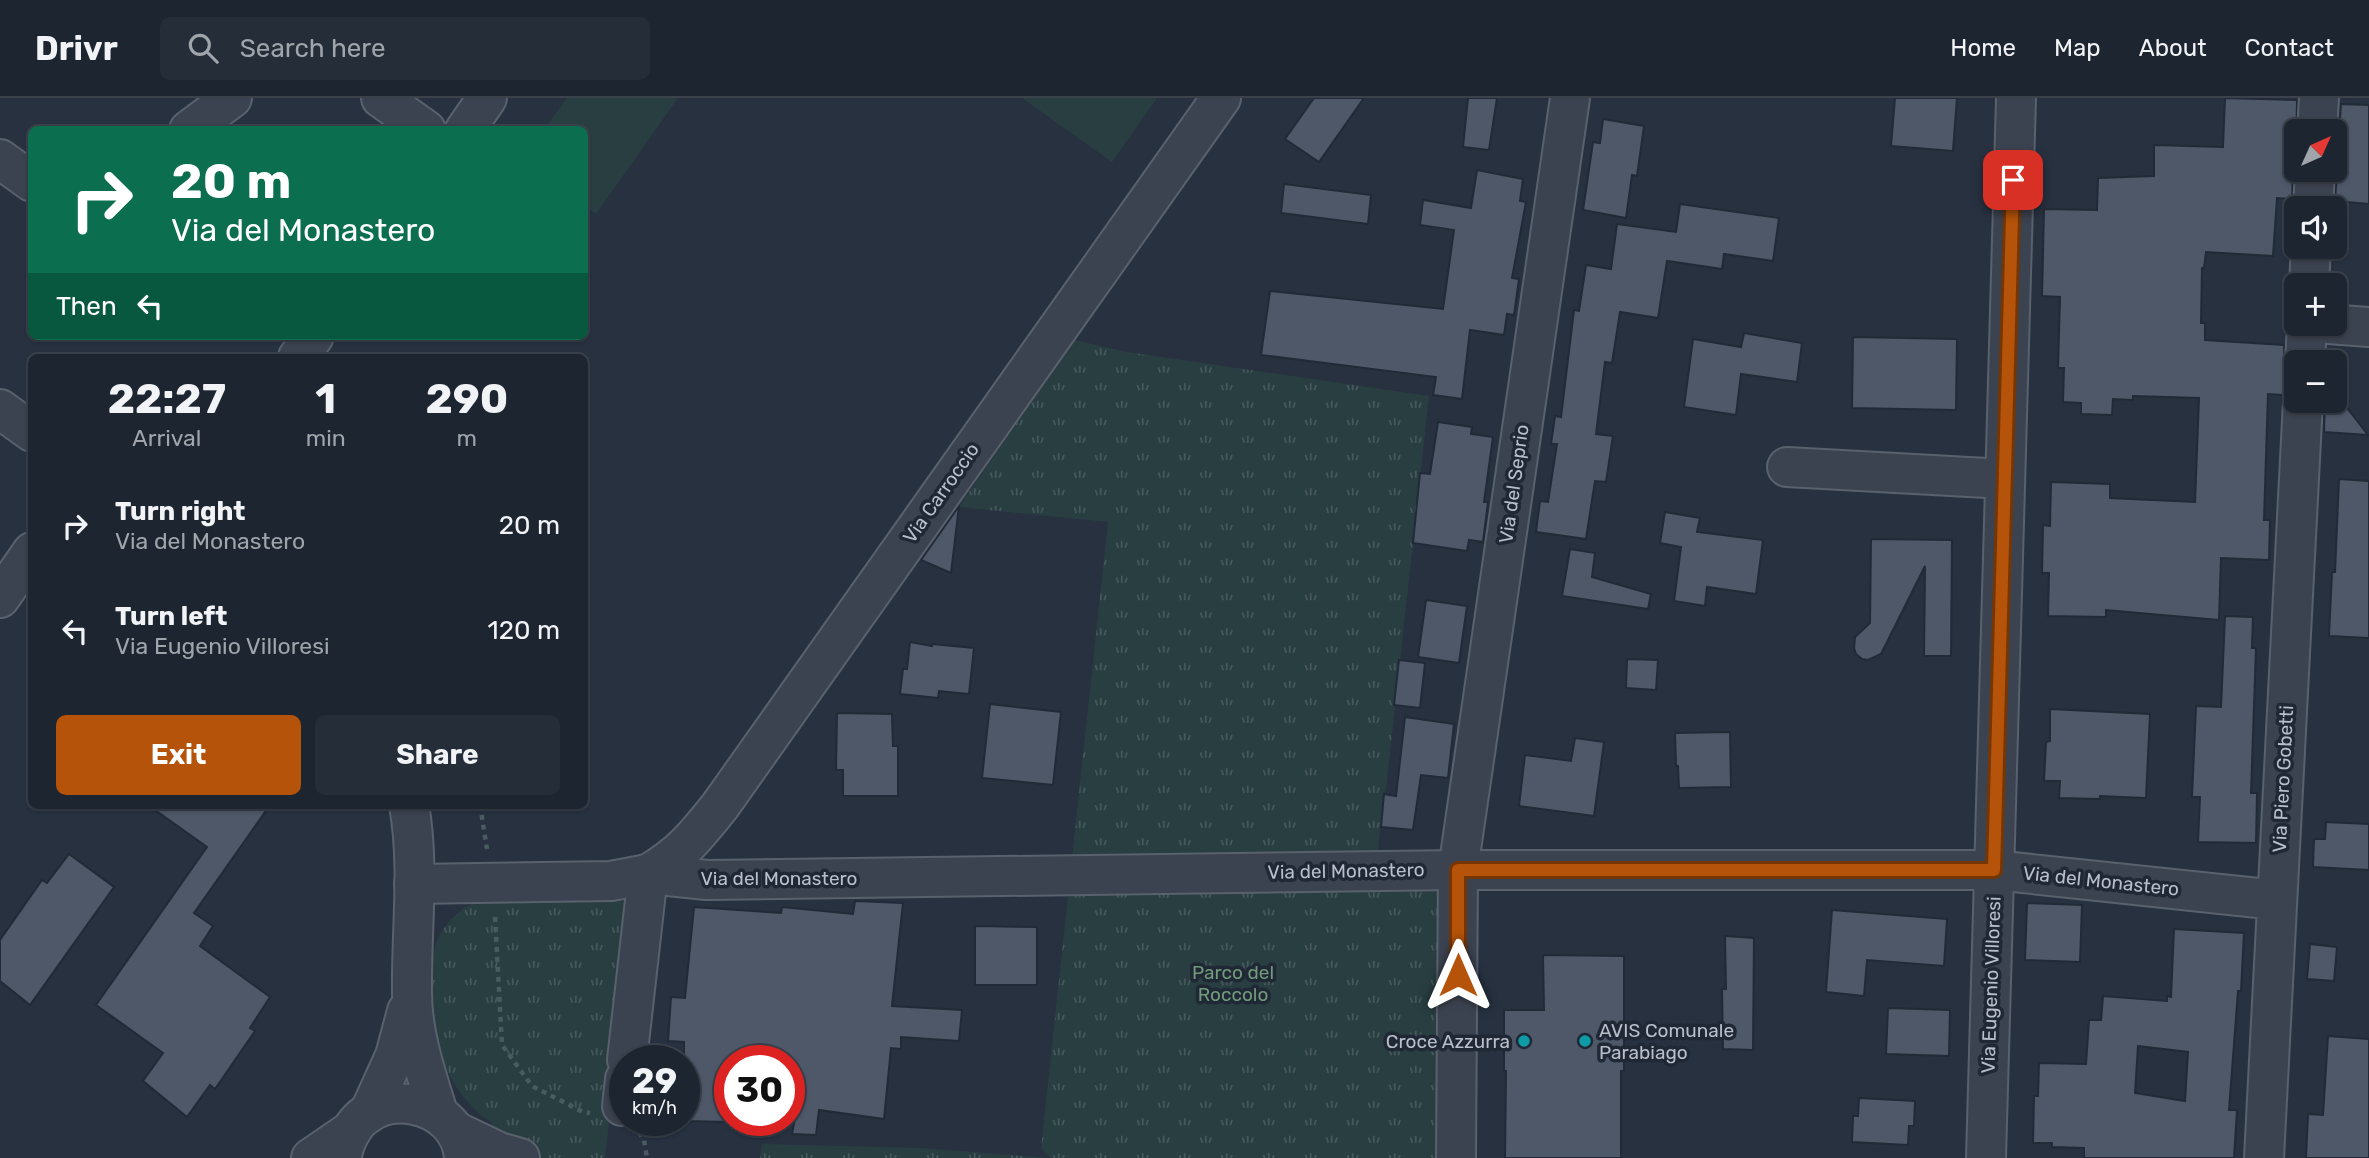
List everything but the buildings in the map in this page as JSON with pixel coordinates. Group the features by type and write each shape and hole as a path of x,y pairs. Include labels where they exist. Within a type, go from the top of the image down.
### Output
{"street":[{"path":"194,126 232,98"},
{"path":"382,98 420,126"},
{"path":"468,126 487,98"},
{"name":"Via Carroccio","path":"648,874 671,861 689,845 720,806 1221,98"},
{"name":"Via del Seprio","path":"1456,1158 1458,870 1570,98"},
{"name":"Via Eugenio Villoresi","path":"1986,1158 2015,98"},
{"path":"2318,119 2319,98"},
{"path":"0,159 28,178"},
{"path":"2347,325 2369,327"},
{"path":"0,410 28,429"},
{"name":"Via Piero Gobetti","path":"2264,1158 2302,413"},
{"path":"1787,467 2005,479"},
{"path":"0,598 28,558"},
{"path":"409,809 414,884 411,996 420,1055 453,1134"},
{"name":"Via del Monastero","path":"414,884 611,881 648,874 707,880 1458,870 1994,870 2277,900"},
{"path":"629,1045 648,874"},
{"path":"354,1134 395,1056 411,996"},
{"path":"311,1158 354,1134 391,1104 417,1104 453,1134 520,1158"}],"path":[{"path":"482,809 498,934 502,1045 532,1086 583,1112 609,1102"}],"green space":[{"path":"567,98 678,98 596,214 588,208 588,126 546,126"},
{"path":"1022,98 1157,98 1112,162"},
{"name":"Parco del Roccolo","path":"1074,340 1127,352 1429,396 1375,883 1442,886 1440,1158 1050,1158 1041,1148 1108,522 959,507"},
{"path":"611,892 624,903 628,912 628,953 618,1045 609,1045 609,1122 605,1158 492,1158 492,1123 469,1104 457,1088 439,1050 432,983 434,952 445,927 464,908 492,899"},
{"path":"762,1144 920,1148 1050,1158 760,1158"}],"place":[{"name":"Croce Azzurra","path":"1524,1041"},
{"name":"AVIS Comunale Parabiago","path":"1585,1041"}],"route":[{"path":"1458,975 1458,870 1994,870 2013,180"}]}
